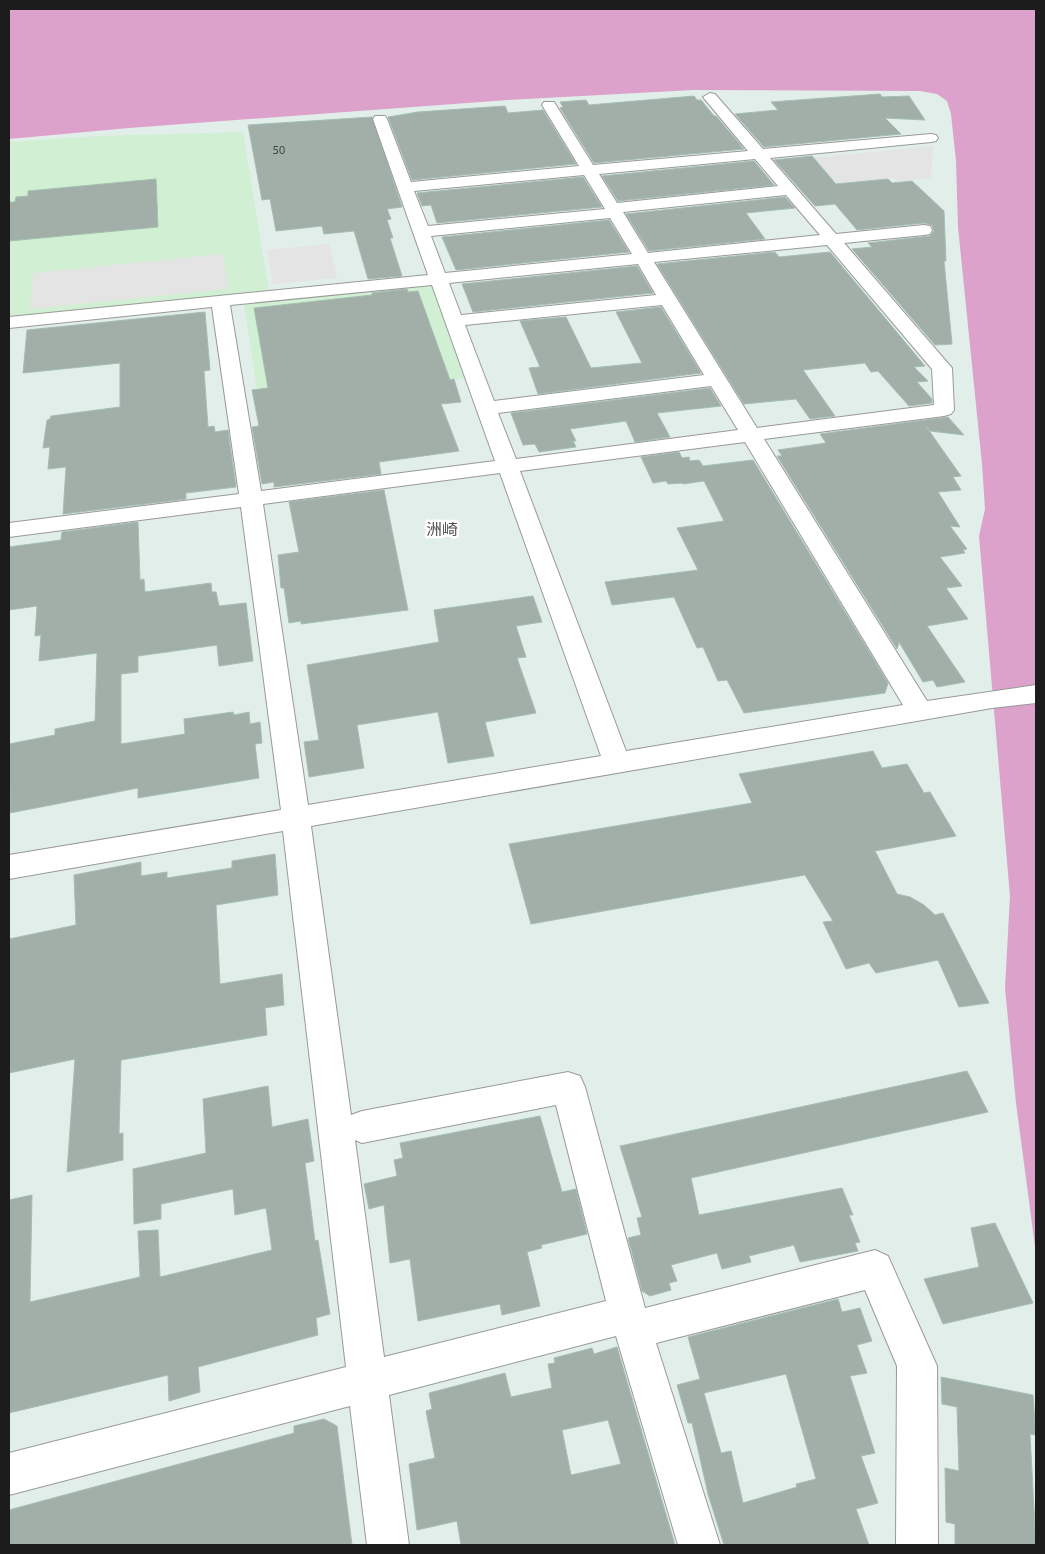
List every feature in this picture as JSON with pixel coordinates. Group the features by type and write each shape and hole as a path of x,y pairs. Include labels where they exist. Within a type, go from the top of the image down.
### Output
{"street":[{"path":"9,530 944,410 942,368 710,97"},
{"path":"549,105 920,711"},
{"path":"380,119 617,763"},
{"path":"406,187 931,138"},
{"path":"422,232 790,190"},
{"path":"9,322 924,230"},
{"path":"455,321 667,299"},
{"path":"220,300 252,498 295,817 388,1545"},
{"path":"487,408 716,379"},
{"path":"9,867 920,711 1036,694"},
{"path":"362,1127 568,1087 630,1322 699,1545"},
{"path":"9,1474 367,1381 875,1269 917,1366 917,1545"}],"shaded area":[{"path":"9,9 1036,9 1036,1254 1016,1103 1005,988 1010,896 979,536 985,509 958,227 956,161 951,114 947,101 937,94 920,91 693,90 508,100 129,128 9,139"},
{"path":"243,132 269,292 9,318 9,142 99,136"},
{"path":"933,146 931,178 897,181 894,178 864,181 842,187 833,178 797,181 782,161"},
{"path":"329,244 337,278 273,284 267,250"},
{"path":"223,254 228,289 30,309 33,273"},
{"path":"433,284 469,378 259,403 244,303"}],"building":[{"path":"880,94 882,97 909,96 925,120 885,118 901,134 764,147 735,114 778,110 771,102"},
{"path":"694,96 697,100 701,100 744,149 594,163 560,108 563,107 560,102 586,100 589,105"},
{"path":"505,106 508,113 543,110 576,164 412,180 388,117 418,112"},
{"path":"372,117 402,207 387,209 391,219 387,220 393,238 390,238 402,276 368,279 354,231 324,234 322,226 276,231 270,199 262,200 248,125"},
{"path":"812,156 836,184 888,179 892,183 912,181 944,211 946,261 944,261 952,344 935,345 852,249 872,247 868,243 930,236 934,231 932,225 924,223 857,230 835,204 815,206 774,160"},
{"path":"754,161 774,185 618,201 602,176"},
{"path":"583,177 602,207 437,223 431,205 422,206 417,193"},
{"path":"156,179 158,227 9,241 9,202 15,202 16,197 28,196 28,191"},
{"path":"785,197 795,208 746,213 765,239 649,251 626,214"},
{"path":"609,220 629,252 456,270 442,237"},
{"path":"775,252 779,257 830,252 925,366 914,367 928,381 917,382 932,399 932,403 909,406 878,371 871,372 865,363 803,370 835,416 810,419 796,399 744,404 657,264"},
{"path":"637,266 653,293 473,312 462,284"},
{"path":"407,289 408,292 418,291 450,380 454,379 461,402 441,404 459,451 379,462 381,474 274,487 274,482 262,484 252,427 259,426 252,390 268,388 254,308 372,295 372,293"},
{"path":"661,307 701,373 538,394 529,368 540,367 520,321 566,317 591,368 642,363 616,312"},
{"path":"205,312 210,370 204,371 208,427 214,426 215,432 228,430 236,487 186,493 186,499 63,514 66,467 48,469 50,447 43,448 47,420 51,416 120,407 120,363 23,373 27,330"},
{"path":"710,388 721,406 657,413 670,437 635,442 626,421 570,429 576,441 573,441 576,447 539,452 535,444 523,445 511,413"},
{"path":"948,417 964,435 930,431 925,425 961,476 953,477 961,490 938,492 960,527 950,526 967,549 963,550 965,553 940,557 962,586 946,588 968,619 927,626 965,682 937,687 933,680 923,682 899,642 897,649 777,456 782,456 778,450 826,443 820,434"},
{"path":"679,452 682,458 689,457 690,461 699,460 703,466 753,460 888,683 885,693 744,713 727,680 718,681 703,647 697,648 674,597 612,605 605,582 698,570 677,528 724,521 704,481 683,484 668,484 666,481 653,483 641,457"},
{"path":"384,490 408,610 301,624 301,621 289,623 284,588 281,588 278,555 299,552 289,502"},
{"path":"138,522 140,580 144,579 145,592 211,583 212,592 216,592 219,606 246,603 253,661 219,666 217,645 138,656 138,672 121,674 121,744 185,734 184,719 233,712 234,715 249,712 250,724 260,722 262,743 255,744 259,778 138,798 138,788 10,813 9,744 55,735 55,729 95,721 97,653 39,661 41,635 35,636 37,606 9,610 9,547 61,540 62,532"},
{"path":"533,596 542,622 516,626 526,657 517,658 536,713 485,722 494,756 448,763 438,712 357,725 364,768 309,777 304,742 319,740 307,665 439,642 434,610"},
{"path":"873,751 882,768 907,764 924,793 930,792 956,836 875,851 897,894 910,897 924,905 935,915 943,913 989,1003 959,1007 938,960 876,973 869,963 846,969 823,922 833,921 805,875 531,924 509,844 752,803 739,774"},
{"path":"275,854 278,895 216,905 220,984 282,974 284,1005 265,1008 267,1035 121,1060 119,1134 123,1133 123,1160 67,1172 75,1059 9,1073 9,939 76,925 74,875 141,862 141,876 167,872 167,878 232,868 232,861"},
{"path":"967,1071 988,1112 691,1178 699,1215 842,1188 853,1215 849,1215 860,1242 855,1243 858,1251 800,1262 794,1245 749,1256 751,1262 722,1269 717,1253 671,1265 677,1281 669,1283 671,1290 650,1296 642,1291 628,1238 641,1235 637,1218 642,1217 620,1146"},
{"path":"268,1086 272,1127 308,1119 314,1161 305,1163 315,1241 318,1240 330,1314 316,1318 318,1335 198,1367 200,1392 169,1401 168,1375 9,1413 9,1200 32,1195 30,1302 140,1277 138,1231 158,1230 160,1277 272,1250 266,1208 235,1215 233,1189 161,1204 161,1219 134,1224 133,1169 206,1153 203,1099"},
{"path":"540,1116 562,1192 576,1189 587,1234 541,1245 542,1248 527,1252 540,1306 502,1315 500,1304 418,1321 410,1259 390,1263 384,1205 369,1209 364,1184 397,1176 394,1160 403,1158 400,1143"},
{"path":"995,1223 1033,1303 943,1324 924,1279 979,1267 971,1228"},
{"path":"838,1299 842,1312 860,1308 872,1341 857,1345 867,1373 850,1376 875,1453 861,1456 878,1503 856,1509 869,1545 724,1545 708,1494 692,1423 688,1423 677,1385 700,1379 688,1337","holes":["786,1374 816,1479 796,1484 797,1487 743,1503 731,1451 721,1453 704,1393"]},
{"path":"617,1347 675,1545 461,1545 457,1521 417,1530 409,1464 435,1458 426,1411 432,1409 429,1393 505,1373 511,1397 552,1388 548,1364 555,1363 554,1358 592,1348 594,1354","holes":["608,1420 621,1464 571,1475 562,1430"]},
{"path":"941,1377 1033,1395 1036,1435 1030,1434 1036,1545 955,1545 955,1524 946,1522 945,1468 959,1471 957,1407 942,1404"},
{"path":"324,1419 337,1426 352,1545 9,1545 9,1510 294,1433 294,1426"}],"district":[{"name":"洲崎","path":"442,528"}]}
